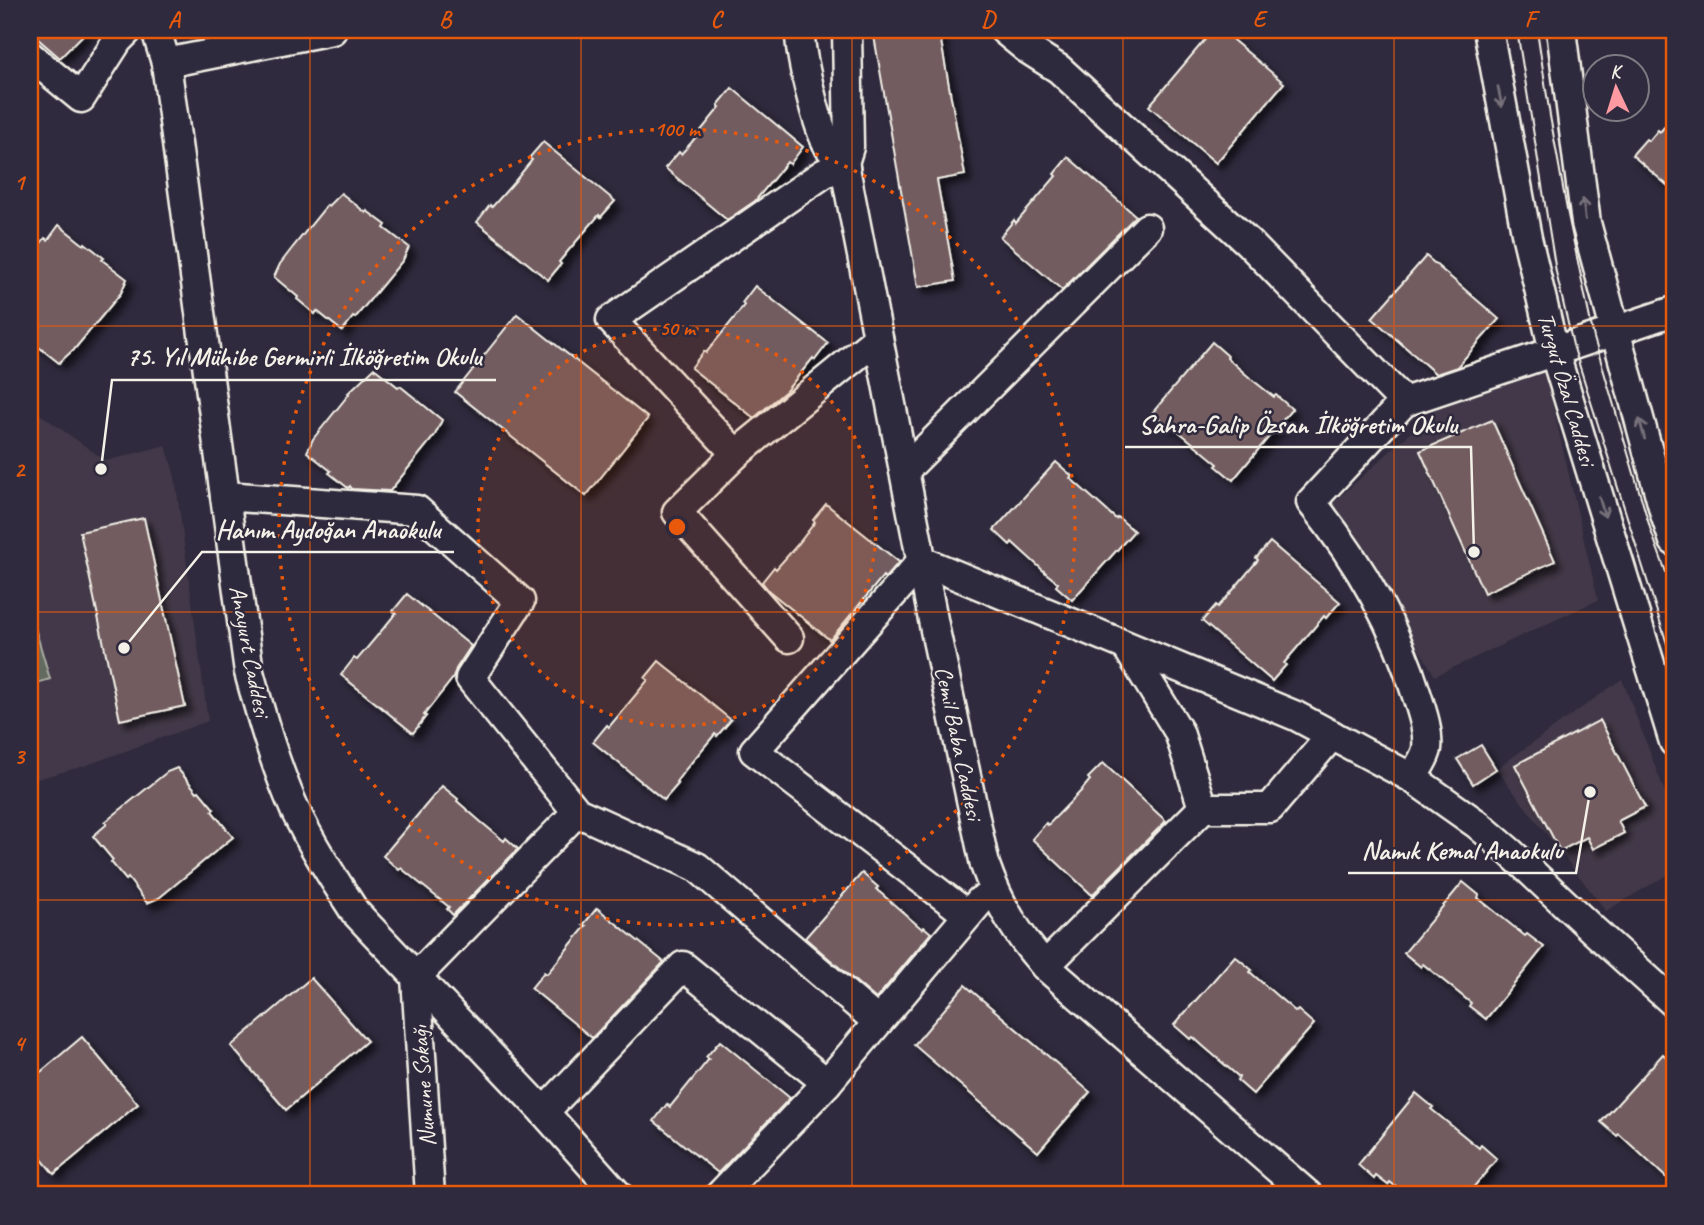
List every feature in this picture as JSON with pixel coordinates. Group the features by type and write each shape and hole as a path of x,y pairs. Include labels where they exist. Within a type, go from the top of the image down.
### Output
{"street":[{"path":"30,56 81,98 118,40 128,30"},
{"name":"Anayurt Caddesi","path":"156,30 166,62 250,672 280,774 302,823 355,912 544,1112 618,1195"},
{"path":"166,62 332,30"},
{"name":"Cemil Baba Caddesi","path":"800,30 808,80 820,123 829,147 844,165"},
{"name":"Cemil Baba Caddesi","path":"847,30 849,147 844,165 922,561 985,865 993,886 1013,925 1045,966 1308,1195"},
{"path":"1004,30 1059,69 1248,242 1404,402"},
{"name":"Turgut Özal Caddesi","path":"1488,30 1527,238 1554,351 1674,742"},
{"path":"1561,30 1586,223 1615,331 1670,512 1674,541"},
{"path":"736,454 611,320 823,174 844,165"},
{"path":"904,471 1147,228"},
{"path":"1412,778 1427,750 1424,717 1411,677 1397,639 1372,591 1336,534 1311,502 1404,402 1674,311"},
{"path":"789,638 677,512 736,454 878,338"},
{"path":"225,496 417,510 520,601 470,678 577,812 696,867 878,1023"},
{"path":"968,915 754,751 922,561 1296,716 1412,778 1511,853 1674,1003"},
{"path":"1127,647 1179,732 1203,808"},
{"path":"1045,966 1203,808 1270,808 1332,735"},
{"path":"416,977 577,812"},
{"path":"720,1195 827,1083 993,886"},
{"path":"544,1112 683,966 827,1083"},
{"name":"Numune Sokağı","path":"416,977 430,1195"}],"shaded area":[{"path":"1545,372 1598,600 1435,676 1332,504 1442,404"},
{"path":"30,407 106,461 166,445 175,477 208,721 84,766 30,781"},
{"path":"30,611 50,679 30,685"},
{"path":"1622,679 1674,816 1674,871 1606,911 1496,769"}],"building":[{"path":"30,30 88,30 60,58"},
{"path":"909,30 939,30 965,175 937,180 955,281 918,287 874,36"},
{"path":"1213,30 1221,30 1284,83 1216,163 1149,106"},
{"path":"732,88 803,147 755,201 727,220 665,168 691,143"},
{"path":"1674,116 1674,191 1632,155 1646,139 1649,141 1658,130 1660,132"},
{"path":"543,142 615,201 568,251 548,280 477,222 515,181"},
{"path":"1068,157 1136,216 1062,290 1000,237 1034,202"},
{"path":"341,193 386,225 384,228 409,247 403,260 342,331 317,311 315,314 274,277 293,247 327,205"},
{"path":"59,225 104,258 102,260 127,279 121,293 73,351 59,363 30,340 30,257"},
{"path":"1426,256 1499,319 1457,367 1436,374 1372,318"},
{"path":"755,286 828,343 786,391 754,418 691,368 736,316"},
{"path":"517,314 648,418 586,496 455,392"},
{"path":"1212,342 1250,378 1292,409 1233,480 1171,425 1169,427 1152,413"},
{"path":"374,368 442,420 435,435 390,491 352,489 350,486 348,488 307,452 313,439 348,393"},
{"path":"1492,420 1555,561 1484,593 1420,451"},
{"path":"1056,462 1116,519 1118,517 1134,531 1072,600 1056,586 1058,583 1012,542 1010,545 994,530"},
{"path":"826,504 899,562 885,578 883,576 830,640 769,591 762,582 799,543"},
{"path":"144,518 185,706 120,720 80,532"},
{"path":"1270,542 1340,602 1326,618 1324,616 1272,681 1202,621 1228,596"},
{"path":"407,594 471,646 453,678 413,733 341,675 396,613 393,611"},
{"path":"659,661 731,720 717,736 715,734 664,800 593,742 648,680 645,678"},
{"path":"1600,720 1645,807 1618,821 1624,833 1593,849 1587,837 1560,851 1515,765"},
{"path":"1481,745 1496,769 1473,784 1457,759"},
{"path":"1103,763 1166,821 1092,895 1032,839 1081,791 1090,780 1088,778"},
{"path":"177,768 214,809 212,811 233,837 159,898 147,903 128,878 126,880 111,862 113,860 93,836 107,824 105,822 167,772"},
{"path":"442,786 481,822 518,849 453,915 447,909 449,907 383,856"},
{"path":"862,873 878,887 876,889 922,929 924,927 931,933 876,999 805,938"},
{"path":"1463,882 1479,895 1478,898 1525,936 1527,934 1544,947 1486,1019 1469,1006 1471,1003 1423,964 1421,967 1404,953"},
{"path":"597,908 664,962 592,1038 531,988 544,972 547,974 586,926 583,925"},
{"path":"1235,956 1276,995 1314,1024 1253,1094 1237,1080 1239,1077 1193,1037 1190,1039 1174,1025"},
{"path":"311,978 367,1041 286,1110 231,1046"},
{"path":"965,985 1090,1092 1038,1152 914,1045"},
{"path":"82,1037 138,1104 54,1174 30,1145 30,1081"},
{"path":"720,1041 790,1098 718,1173 654,1121 667,1104 670,1107 709,1059 706,1057"},
{"path":"1663,1054 1674,1064 1674,1185 1619,1134 1617,1136 1601,1122"},
{"path":"1416,1093 1433,1107 1431,1109 1479,1148 1481,1145 1497,1159 1467,1195 1406,1195 1390,1182 1388,1185 1376,1176 1374,1179 1358,1165"}],"tram line":[{"path":"1517,30 1556,272 1573,345 1674,666"},
{"path":"1537,30 1567,210 1594,338 1651,531 1674,594"}],"place":[{"name":"75. Yıl Mühibe Germirli İlköğretim Okulu","path":"101,469"},
{"name":"Sahra-Galip Özsan İlköğretim Okulu","path":"1474,552"},
{"name":"Hanım Aydoğan Anaokulu","path":"124,648"},
{"name":"Namık Kemal Anaokulu","path":"1590,792"}]}
